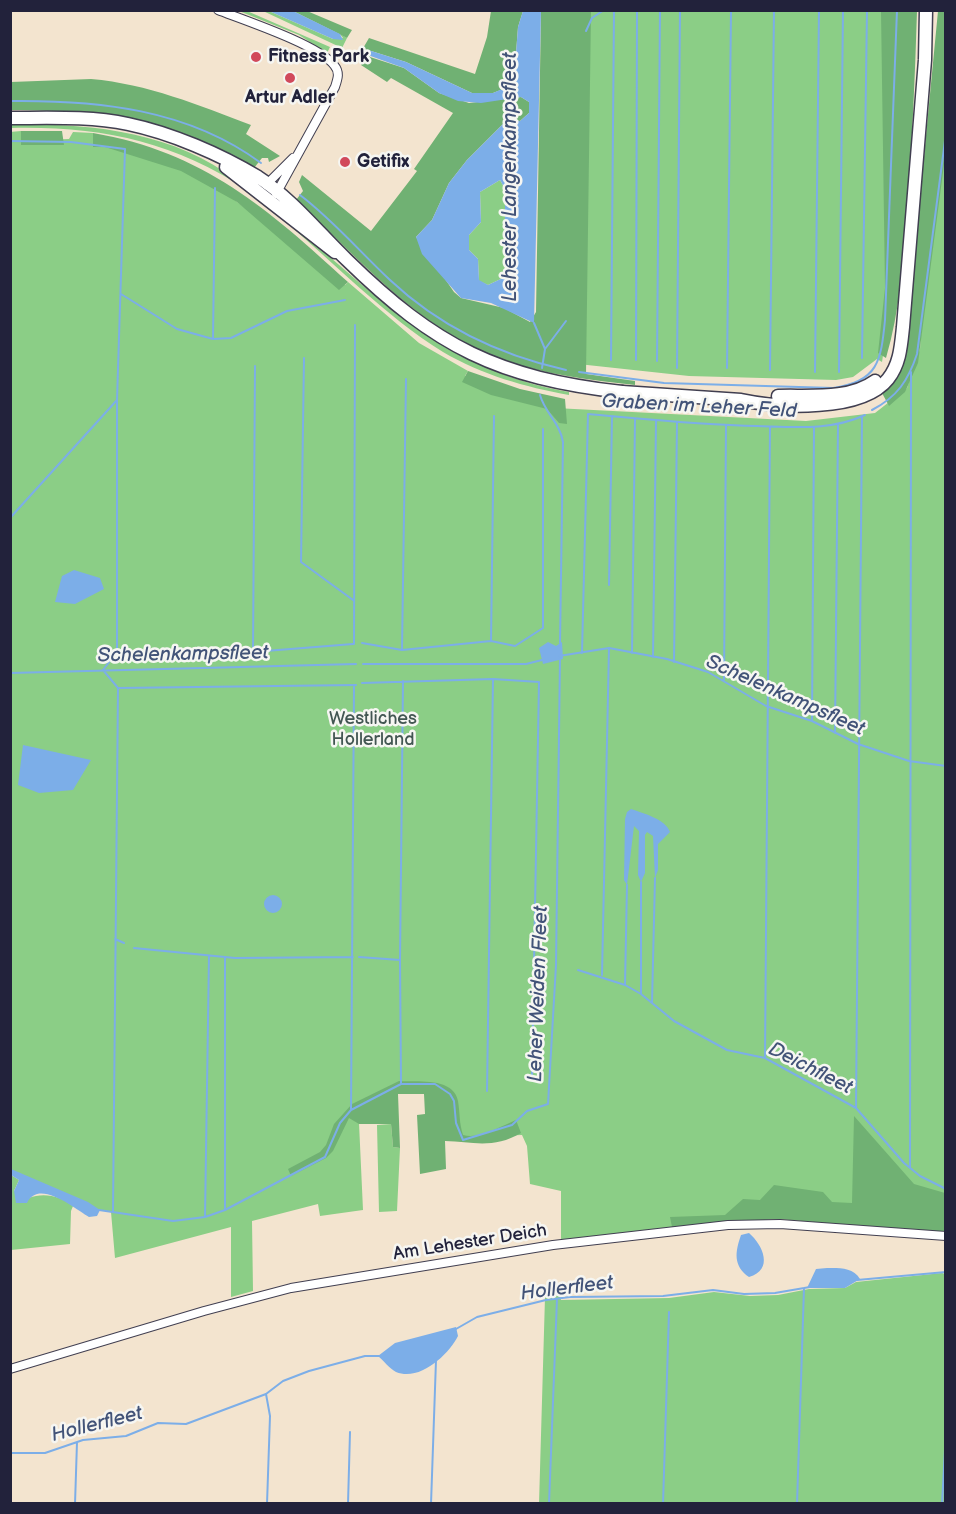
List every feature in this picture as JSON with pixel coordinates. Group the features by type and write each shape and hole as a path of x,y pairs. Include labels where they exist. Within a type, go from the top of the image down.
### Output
{"main road":[{"path":"10,118 93,119 129,124 168,136 204,151 263,188 328,238 346,259 410,315 464,351 499,367 545,380 622,392 758,403 812,404 866,396 879,388 895,368 900,355 925,60 926,10"},
{"path":"925,60 934,10"}],"street":[{"path":"218,10 329,59 336,67 339,76 274,196"},
{"path":"263,188 296,155"},
{"name":"Am Lehester Deich","path":"10,1369 204,1311 291,1288 553,1245 739,1225 780,1224 945,1236"}],"green space":[{"path":"239,11 247,11 330,47 327,53 299,35"},
{"path":"263,11 269,11 333,39 343,38 340,34 347,38 342,48"},
{"path":"293,11 307,11 352,30 347,38"},
{"path":"491,11 523,11 518,27 514,79 508,87 493,93 472,93 406,62 368,50 370,57 404,68 439,93 469,103 521,97 529,102 529,113 520,121 508,119 467,160 449,183 432,220 416,237 454,292 461,298 504,308 530,322 536,312 541,11 591,11 586,374 635,381 635,385 570,377 528,367 467,344 443,330 399,297 296,200 303,191 299,182 302,175 371,231 417,171 414,169 453,113 391,78 387,82 361,65 364,60 358,57 369,38 475,74 487,37"},
{"path":"579,11 903,11 888,323 882,362 877,359 853,377 836,380 689,376 578,364"},
{"path":"881,11 917,11 912,137 904,249 898,304 886,358 878,353 885,288"},
{"path":"938,11 945,11 945,157 918,363 905,392 889,406 882,393 889,386 917,229"},
{"name":"Westliches Hollerland","path":"945,11 945,1231 782,1218 731,1220 561,1240 561,1191 530,1184 527,1146 522,1135 443,1138 439,1090 398,1091 359,1123 363,1210 320,1216 318,1204 252,1221 253,1291 231,1297 231,1227 115,1258 111,1212 93,1209 11,1171 10,132 21,131 21,141 69,139 73,132 93,133 93,138 184,161 345,285 348,282 419,343 468,371 465,376 555,408 806,421 875,413 907,388 920,349"},
{"path":"91,79 153,90 251,125 246,134 280,156 269,162 268,158 262,158 254,168 194,138 137,121 77,112 11,110 11,82"},
{"path":"10,125 73,126 136,135 196,155 223,171 247,190 191,159 134,140 75,130 11,128"},
{"path":"21,131 62,131 64,145 21,145"},
{"path":"93,133 133,142 168,154 232,187 290,231 348,282 339,290 237,202 181,171 105,147 93,147"},
{"path":"500,180 505,189 505,277 488,285 479,281 478,259 469,250 469,235 481,222 480,192"},
{"path":"282,215 381,300 413,325 447,347 484,366 524,381 569,392 569,395 504,379 443,352 421,338 380,305 280,217"},
{"path":"468,371 520,389 565,399 567,424 559,423 547,409 491,395 462,382"},
{"path":"399,1081 434,1082 450,1088 458,1101 463,1135 476,1136 516,1120 521,1133 492,1143 445,1141 446,1169 420,1174 417,1115 425,1114 424,1094 398,1094 400,1148 393,1147 391,1124 359,1124 349,1118 333,1151 326,1158 291,1176 288,1169 320,1152 326,1145 334,1124 352,1104"},
{"path":"854,1116 914,1184 945,1193 945,1233 778,1219 672,1227 670,1217 725,1215 743,1199 760,1200 774,1185 823,1192 832,1202 852,1203"},
{"path":"391,1124 393,1147 400,1148 397,1211 379,1212 377,1125"},
{"path":"11,1175 19,1180 14,1191 29,1198 40,1195 52,1196 73,1206 70,1244 11,1250"},
{"path":"945,1274 945,1503 539,1504 545,1297 560,1295 561,1300 669,1298 714,1292 750,1296 778,1295 809,1289 845,1288 856,1282"}],"water":[{"path":"269,11 293,11 340,34 343,40 333,39"},
{"path":"523,11 541,11 534,323 491,303 461,298 422,254 416,237 432,220 449,183 467,160 508,119 520,121 529,113 529,102 521,97 481,103 458,101 439,93 404,68 365,54 368,50 406,62 472,93 493,93 507,87 514,79 518,27","holes":["500,180 505,189 505,277 488,285 479,280 478,259 469,250 469,235 481,222 480,192"]},
{"path":"74,570 100,578 104,589 75,604 55,602 62,576"},
{"path":"548,642 556,646 562,642 563,659 543,664 539,648"},
{"path":"23,745 91,760 73,790 39,793 18,785"},
{"path":"631,809 659,820 668,827 670,832 658,844 658,870 655,878 653,836 647,832 645,835 645,873 641,882 638,875 639,831 634,826 627,885 624,880 625,819 627,812"},
{"path":"273,895 279,898 282,904 279,910 273,913 267,910 264,904 267,898"},
{"path":"11,1169 88,1202 100,1210 97,1216 89,1217 58,1198 48,1195 40,1194 33,1196 27,1203 16,1203 14,1191 19,1180 11,1175"},
{"path":"749,1233 762,1250 764,1263 757,1274 749,1277 738,1263 737,1247 741,1235"},
{"path":"816,1269 850,1270 860,1279 845,1288 807,1288"},
{"path":"456,1327 458,1336 454,1343 441,1358 424,1370 405,1374 396,1372 378,1356 395,1343"}],"waterway":[{"path":"586,31 592,18 604,10"},
{"path":"611,360 614,10"},
{"path":"636,360 637,10"},
{"path":"657,361 660,10"},
{"path":"677,368 680,10"},
{"path":"727,368 731,10"},
{"path":"770,370 774,10"},
{"path":"815,372 819,10"},
{"path":"839,372 843,10"},
{"path":"862,358 867,10"},
{"path":"579,372 664,383 833,388 860,381 868,375 879,358 885,320 897,10"},
{"name":"Lehester Langenkampsfleet","path":"10,101 76,103 141,111 203,130 261,163"},
{"name":"Graben im Leher Feld","path":"872,410 895,394 910,372 917,354 946,133"},
{"path":"10,141 71,142 125,149 117,400 117,652 103,670 118,688 113,1211"},
{"path":"213,338 215,188"},
{"name":"Lehester Langenkampsfleet","path":"300,195 335,225 390,280 429,312 494,347 541,364 566,370"},
{"path":"121,294 177,329 213,339 231,338 287,311 345,300"},
{"path":"545,349 566,321"},
{"name":"Lehester Langenkampsfleet","path":"534,323 545,349 542,368"},
{"path":"354,644 355,325"},
{"path":"304,358 301,562 353,600"},
{"path":"253,652 255,366"},
{"path":"910,1168 911,372"},
{"path":"402,650 406,379"},
{"name":"Leher Weiden Fleet","path":"540,395 559,429 563,442 560,643"},
{"path":"10,518 117,400"},
{"name":"Graben im Leher Feld","path":"582,653 588,414 693,423 798,427 839,424 865,415"},
{"path":"491,641 494,416"},
{"path":"609,585 612,416"},
{"path":"856,1108 862,416"},
{"path":"632,653 635,419"},
{"path":"653,657 656,421"},
{"path":"674,662 677,423"},
{"path":"835,733 838,424"},
{"path":"724,680 726,425"},
{"path":"765,1058 770,427"},
{"path":"812,721 814,427"},
{"path":"362,643 402,650 491,641 515,646 543,628 543,429"},
{"path":"117,652 253,652 353,644"},
{"name":"Schelenkampsfleet","path":"559,656 609,648 667,659 708,672 766,706 812,721 858,744 909,761 946,766"},
{"path":"602,975 609,648"},
{"name":"Leher Weiden Fleet","path":"99,1210 173,1221 205,1217 225,1210 325,1157 340,1123 351,1110 401,1084 435,1084 450,1094 454,1101 456,1123 463,1140 512,1125 527,1111 548,1104 556,965 560,658"},
{"name":"Schelenkampsfleet","path":"363,664 526,664 542,660"},
{"name":"Schelenkampsfleet","path":"10,673 356,664"},
{"path":"362,683 493,679 539,682 532,1078"},
{"path":"487,1091 493,679"},
{"path":"401,1084 403,681"},
{"path":"118,688 356,685"},
{"path":"351,1109 354,686"},
{"path":"652,1003 655,878"},
{"path":"641,882 641,994"},
{"path":"625,985 627,885"},
{"path":"115,939 124,943"},
{"path":"134,948 235,958 353,957"},
{"path":"205,1217 209,956"},
{"path":"225,957 225,1210"},
{"path":"359,957 400,960"},
{"name":"Deichfleet","path":"578,970 625,985 641,994 674,1021 727,1050 765,1058 856,1108 904,1163 920,1176 946,1189"},
{"name":"Hollerfleet","path":"857,1280 946,1272"},
{"name":"Hollerfleet","path":"456,1329 477,1317 546,1300 570,1297 663,1296 713,1290 744,1294 775,1293 810,1287"},
{"path":"797,1504 804,1288"},
{"path":"549,1504 557,1299"},
{"path":"663,1504 669,1312"},
{"name":"Hollerfleet","path":"10,1453 45,1453 83,1440 126,1436 158,1423 186,1424 266,1394 283,1381 309,1371 365,1356 379,1356"},
{"path":"431,1504 436,1360"},
{"path":"266,1394 270,1416 267,1504"},
{"path":"942,1504 946,1431"},
{"path":"348,1504 350,1432"},
{"path":"75,1504 77,1442"}],"place":[{"name":"Fitness Park","path":"256,57"},
{"name":"Artur Adler","path":"290,78"},
{"name":"Getifix","path":"345,162"}]}
